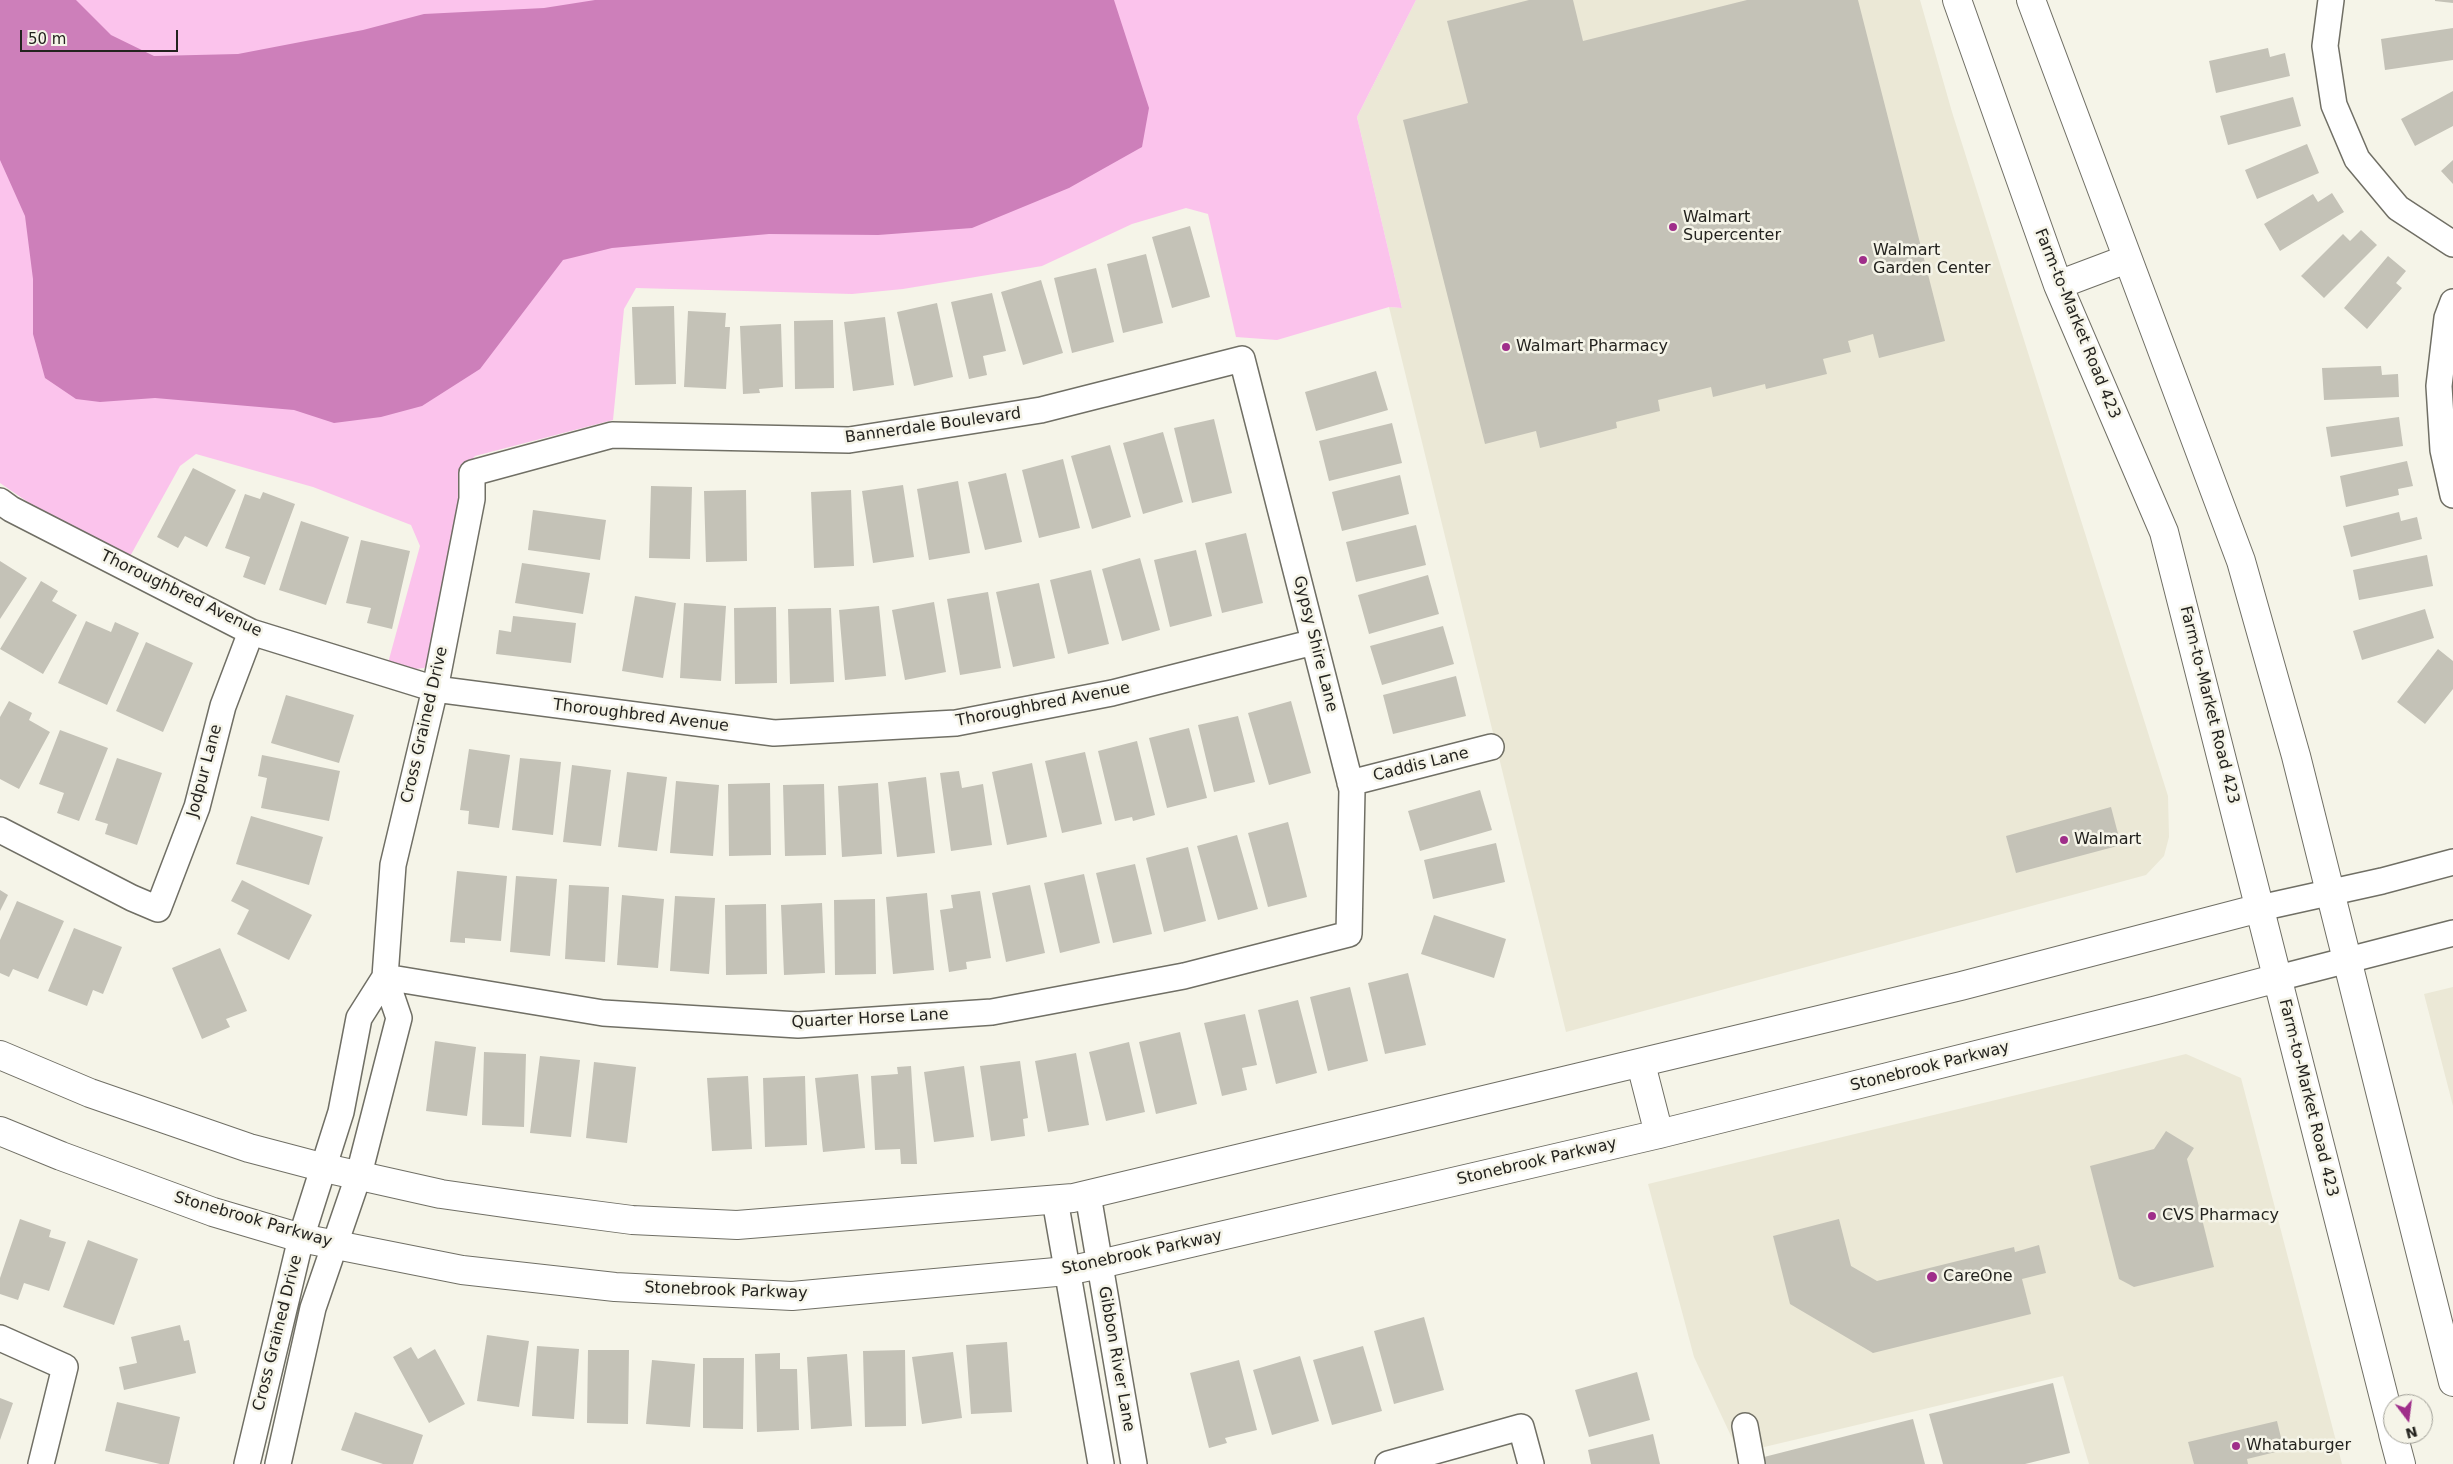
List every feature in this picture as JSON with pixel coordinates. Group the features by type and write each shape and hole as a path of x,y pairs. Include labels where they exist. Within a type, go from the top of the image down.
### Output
{"main road":[{"name":"Farm-to-Market Road 423","path":"1957,0 2058,285 2164,532 2383,1394"},
{"path":"2031,0 2127,259 2191,422 2241,561 2296,756 2453,1382"},
{"path":"2058,285 2127,259"},
{"path":"0,1055 90,1093 248,1148 325,1168 441,1194 525,1206 632,1220 737,1225 1055,1200 1088,1195 1970,984 2260,908"},
{"name":"Stonebrook Parkway","path":"0,1131 61,1156 213,1212 302,1238 335,1245 462,1270 596,1285 792,1296 1067,1271 1100,1264 1659,1134 2278,978"},
{"path":"1641,1064 1659,1134"},
{"name":"Farm-to-Market Road 423","path":"2396,1444 2401,1464"}],"street":[{"path":"2331,0 2325,46 2334,105 2357,159 2398,208 2453,244"},
{"path":"2453,302 2447,318 2439,386 2443,450 2453,495"},
{"name":"Bannerdale Boulevard","path":"472,473 612,435 849,440 1040,410 1242,359"},
{"name":"Gypsy Shire Lane","path":"1242,359 1352,790 1349,934"},
{"name":"Cross Grained Drive","path":"278,1464 313,1308 358,1174 399,1018 385,977 393,865 435,689 472,499 472,473"},
{"name":"Thoroughbred Avenue","path":"0,502 251,632 435,689 774,733 956,723 1112,693 1314,642"},
{"name":"Jodpur Lane","path":"0,830 132,898 158,909 197,807 223,706 251,632"},
{"name":"Caddis Lane","path":"1350,783 1491,747"},
{"path":"2260,908 2453,862"},
{"path":"2278,978 2453,933"},
{"name":"Quarter Horse Lane","path":"385,977 603,1014 798,1025 992,1012 1184,976 1349,934"},
{"name":"Cross Grained Drive","path":"247,1464 302,1238 341,1112 359,1018 385,977"},
{"name":"Gibbon River Lane","path":"1088,1195 1134,1464"},
{"name":"Gibbon River Lane","path":"1055,1200 1101,1464"},
{"path":"0,1338 65,1367 41,1464"},
{"path":"1745,1426 1752,1464"},
{"path":"1388,1464 1521,1427 1531,1464"}],"shaded area":[{"path":"0,0 1416,0 1357,117 1402,308 1389,307 1277,340 1236,337 1208,214 1186,208 1132,224 1042,266 903,289 852,294 636,288 624,309 613,420 475,456 466,466 430,662 424,668 406,670 388,663 420,546 411,525 313,487 196,454 180,466 128,560 44,513 0,483"},
{"path":"0,0 76,0 111,35 154,56 238,54 363,30 424,14 544,8 595,0 1114,0 1149,108 1142,147 1069,188 972,228 878,235 769,234 612,248 563,260 480,369 422,406 381,417 334,423 294,410 155,398 100,402 76,399 45,378 33,334 33,279 25,216 0,160"},
{"path":"1416,0 1920,0 1952,112 2168,796 2169,837 2164,856 2146,875 1566,1032 1389,307 1402,308 1357,117"},
{"path":"2453,987 2453,1106 2424,994"},
{"path":"2186,1054 2241,1078 2342,1464 2089,1464 2063,1376 1739,1453 1694,1357 1648,1184"}],"building":[{"name":"Walmart Supercenter","path":"1529,0 1573,0 1583,41 1747,0 1858,0 1945,341 1879,358 1873,334 1848,341 1851,352 1823,359 1827,374 1766,389 1765,384 1713,397 1711,387 1658,400 1660,411 1616,422 1617,428 1540,448 1536,431 1485,444 1403,120 1468,103 1447,21"},
{"path":"2453,0 2453,3 2435,1"},
{"path":"2453,28 2453,60 2385,70 2381,39"},
{"path":"2268,48 2270,57 2285,53 2290,76 2216,93 2209,61"},
{"path":"2453,91 2453,126 2415,146 2401,119"},
{"path":"2293,97 2301,126 2228,145 2220,116"},
{"path":"2307,144 2319,173 2257,199 2245,170"},
{"path":"2453,160 2453,184 2441,171"},
{"path":"2332,193 2344,212 2280,251 2264,224 2313,194 2318,202"},
{"path":"1190,226 1210,297 1172,308 1152,237"},
{"path":"2361,230 2377,245 2324,298 2301,276 2343,234 2350,241"},
{"path":"1146,254 1163,323 1123,333 1107,264"},
{"path":"2388,256 2406,271 2396,283 2402,288 2367,329 2344,308"},
{"path":"1096,268 1114,342 1072,353 1054,278"},
{"path":"1041,280 1063,353 1023,365 1001,292"},
{"path":"992,293 1006,351 983,356 987,375 969,379 951,302"},
{"path":"937,303 953,377 914,386 897,312"},
{"path":"674,306 676,384 635,385 632,307"},
{"path":"688,311 726,313 725,327 730,327 726,389 684,387"},
{"path":"885,317 894,385 853,391 844,322"},
{"path":"833,320 834,388 795,389 794,321"},
{"path":"781,324 783,387 759,389 760,393 743,394 740,326"},
{"path":"2381,366 2382,375 2398,374 2399,397 2324,400 2322,368"},
{"path":"1376,371 1388,410 1316,431 1305,392"},
{"path":"2399,417 2403,446 2331,457 2326,427"},
{"path":"1214,419 1232,493 1192,503 1174,428"},
{"path":"1392,423 1402,463 1329,481 1319,441"},
{"path":"1163,432 1183,502 1143,514 1123,443"},
{"path":"1110,445 1131,517 1092,529 1071,456"},
{"path":"1063,459 1080,528 1039,538 1022,470"},
{"path":"2407,461 2413,486 2398,489 2399,495 2346,507 2340,476"},
{"path":"193,468 236,490 207,547 185,536 178,548 157,537"},
{"path":"1006,473 1022,542 985,550 968,482"},
{"path":"1400,475 1409,514 1342,531 1332,492"},
{"path":"958,481 970,553 929,560 917,489"},
{"path":"903,485 914,557 873,563 862,491"},
{"path":"651,486 692,487 690,559 649,558"},
{"path":"746,490 747,561 706,562 704,491"},
{"path":"851,490 854,566 814,568 811,492"},
{"path":"263,492 295,504 265,585 243,577 250,557 225,548 245,494 260,499"},
{"path":"533,510 606,520 600,560 528,550"},
{"path":"2399,512 2401,521 2417,517 2422,539 2351,557 2343,526"},
{"path":"301,521 349,537 326,605 279,590"},
{"path":"1416,525 1426,565 1356,582 1346,542"},
{"path":"1246,533 1263,603 1222,613 1205,543"},
{"path":"361,540 410,551 392,629 367,623 371,608 346,603"},
{"path":"1196,550 1212,616 1170,627 1154,560"},
{"path":"2427,555 2433,586 2359,600 2353,570"},
{"path":"1140,558 1160,630 1122,641 1102,569"},
{"path":"0,561 27,578 0,619"},
{"path":"522,563 590,573 583,614 515,603"},
{"path":"1091,570 1109,644 1068,654 1050,580"},
{"path":"1428,575 1439,614 1369,634 1358,595"},
{"path":"41,581 58,591 52,601 77,615 43,674 0,649"},
{"path":"1039,583 1055,658 1013,667 996,592"},
{"path":"988,592 1001,668 960,675 947,599"},
{"path":"635,596 676,603 663,678 622,671"},
{"path":"934,602 946,672 905,680 892,610"},
{"path":"684,603 726,606 721,681 680,678"},
{"path":"879,606 886,676 845,680 839,610"},
{"path":"776,607 777,683 735,684 734,608"},
{"path":"831,608 834,682 790,684 788,609"},
{"path":"2425,609 2434,638 2362,660 2353,631"},
{"path":"513,616 576,623 571,663 496,654 499,630 511,632"},
{"path":"86,621 111,632 115,622 139,633 107,705 58,683"},
{"path":"1443,626 1454,664 1382,685 1370,646"},
{"path":"146,642 193,663 163,732 116,711"},
{"path":"2438,649 2453,661 2453,689 2425,724 2397,702"},
{"path":"1456,676 1466,716 1393,734 1383,695"},
{"path":"286,695 354,715 339,763 271,743"},
{"path":"9,701 32,713 29,720 50,732 19,789 0,779 0,717"},
{"path":"1291,701 1311,773 1269,785 1248,713"},
{"path":"1238,716 1255,782 1214,792 1198,725"},
{"path":"1189,728 1207,798 1167,808 1149,738"},
{"path":"60,730 108,748 79,821 57,813 64,793 39,784"},
{"path":"1137,741 1155,815 1133,821 1132,817 1115,821 1098,751"},
{"path":"469,749 510,755 499,828 468,824 469,811 460,810"},
{"path":"1085,752 1102,824 1062,833 1045,761"},
{"path":"262,755 340,771 329,821 261,808 267,778 258,776"},
{"path":"117,758 162,773 137,845 105,834 108,824 95,820"},
{"path":"520,758 561,762 553,835 512,830"},
{"path":"1032,763 1047,837 1007,845 992,772"},
{"path":"572,765 611,770 601,846 563,842"},
{"path":"959,771 962,788 983,784 992,845 951,851 940,773"},
{"path":"627,772 667,777 657,851 618,847"},
{"path":"926,777 935,853 897,857 888,782"},
{"path":"676,781 719,785 713,856 670,853"},
{"path":"770,783 771,855 729,856 728,784"},
{"path":"878,783 882,854 842,857 838,786"},
{"path":"824,784 826,855 785,856 783,785"},
{"path":"1480,790 1492,830 1420,851 1408,811"},
{"name":"Walmart","path":"2111,807 2121,845 2016,873 2006,836"},
{"path":"251,816 323,837 309,885 236,864"},
{"path":"1288,822 1307,897 1268,907 1248,833"},
{"path":"1237,835 1258,909 1218,920 1197,846"},
{"path":"1496,843 1505,882 1433,899 1424,860"},
{"path":"1188,847 1206,921 1164,932 1146,858"},
{"path":"1135,864 1152,934 1113,943 1096,873"},
{"path":"457,871 507,876 501,941 465,938 465,943 450,942"},
{"path":"1084,874 1100,943 1060,953 1044,883"},
{"path":"516,876 557,879 550,956 510,952"},
{"path":"242,880 312,915 289,960 237,934 249,910 231,901"},
{"path":"569,885 609,887 605,962 565,959"},
{"path":"1030,885 1045,953 1006,962 992,893"},
{"path":"0,890 8,895 0,911"},
{"path":"980,891 991,958 966,962 967,969 949,972 940,910 953,908 951,895"},
{"path":"927,893 934,970 893,974 886,897"},
{"path":"622,895 664,899 658,968 617,965"},
{"path":"675,896 715,898 709,974 670,971"},
{"path":"875,899 876,974 835,975 834,900"},
{"path":"17,901 64,921 38,979 13,969 9,977 0,973 0,940"},
{"path":"822,903 825,973 784,975 781,905"},
{"path":"766,904 767,974 726,975 725,905"},
{"path":"1434,915 1506,939 1494,978 1421,954"},
{"path":"74,928 122,947 103,994 93,990 87,1006 48,991"},
{"path":"220,948 247,1011 226,1019 230,1027 202,1039 172,968"},
{"path":"1408,973 1426,1045 1385,1054 1368,983"},
{"path":"1350,987 1368,1061 1328,1071 1310,997"},
{"path":"1298,1000 1317,1073 1276,1084 1258,1010"},
{"path":"1245,1014 1257,1065 1242,1068 1247,1090 1222,1096 1204,1023"},
{"path":"1180,1032 1197,1104 1156,1114 1139,1042"},
{"path":"435,1041 476,1047 467,1116 426,1111"},
{"path":"1129,1042 1145,1112 1106,1121 1089,1052"},
{"path":"484,1052 526,1054 524,1127 482,1125"},
{"path":"1076,1053 1089,1125 1048,1132 1035,1061"},
{"path":"540,1056 580,1060 571,1137 530,1133"},
{"path":"1020,1061 1028,1118 1023,1119 1025,1136 991,1141 980,1066"},
{"path":"594,1062 636,1067 627,1143 586,1138"},
{"path":"911,1066 917,1164 901,1164 900,1149 875,1150 871,1076 898,1074 897,1067"},
{"path":"964,1066 974,1137 934,1142 924,1072"},
{"path":"858,1074 865,1148 823,1152 815,1078"},
{"path":"748,1076 752,1149 712,1151 707,1078"},
{"path":"805,1076 807,1145 765,1147 763,1078"},
{"name":"CVS Pharmacy","path":"2166,1131 2194,1148 2187,1159 2214,1267 2134,1287 2119,1279 2090,1166 2154,1149"},
{"path":"20,1219 51,1230 49,1237 66,1242 49,1291 24,1283 18,1300 0,1294 0,1278"},
{"path":"1839,1219 1851,1266 1877,1281 2014,1247 2015,1252 2039,1245 2046,1273 2022,1279 2031,1314 1873,1353 1790,1304 1773,1236"},
{"path":"88,1240 138,1259 114,1325 63,1307"},
{"path":"1424,1317 1444,1390 1394,1404 1374,1331"},
{"path":"180,1325 184,1341 189,1340 196,1373 124,1390 119,1367 137,1363 131,1337"},
{"path":"487,1335 529,1341 519,1407 477,1401"},
{"path":"1007,1342 1012,1412 971,1414 966,1345"},
{"path":"537,1346 579,1349 574,1419 532,1416"},
{"path":"1363,1346 1382,1411 1332,1425 1313,1360"},
{"path":"411,1347 418,1359 435,1349 465,1404 429,1423 393,1357"},
{"path":"588,1350 629,1350 628,1424 587,1423"},
{"path":"905,1350 906,1426 865,1427 863,1351"},
{"path":"953,1352 962,1418 922,1424 912,1357"},
{"path":"780,1353 780,1369 797,1369 799,1430 757,1432 755,1354"},
{"path":"847,1354 852,1426 811,1429 807,1357"},
{"path":"1300,1356 1319,1421 1272,1435 1253,1370"},
{"path":"703,1358 744,1358 743,1429 703,1428"},
{"path":"652,1360 695,1364 690,1427 646,1424"},
{"path":"1239,1360 1257,1430 1225,1438 1227,1443 1209,1448 1190,1373"},
{"path":"1637,1372 1650,1420 1589,1437 1575,1390"},
{"path":"2053,1383 2070,1453 2025,1464 1943,1464 1929,1414"},
{"path":"0,1398 13,1403 0,1440"},
{"path":"117,1402 180,1417 169,1464 160,1464 105,1451"},
{"path":"355,1412 423,1435 413,1464 383,1464 341,1450"},
{"path":"1913,1419 1925,1464 1766,1464 1764,1457"},
{"name":"Whataburger","path":"2277,1421 2284,1450 2247,1459 2248,1464 2194,1464 2188,1442"},
{"path":"1653,1434 1660,1464 1591,1464 1588,1450"}],"place":[{"name":"Walmart Supercenter","path":"1673,227"},
{"name":"Walmart Garden Center","path":"1863,260"},
{"name":"Walmart Pharmacy","path":"1506,347"},
{"name":"Walmart","path":"2064,840"},
{"name":"CVS Pharmacy","path":"2152,1216"},
{"name":"CareOne","path":"1932,1277"},
{"name":"Whataburger","path":"2236,1446"}]}
